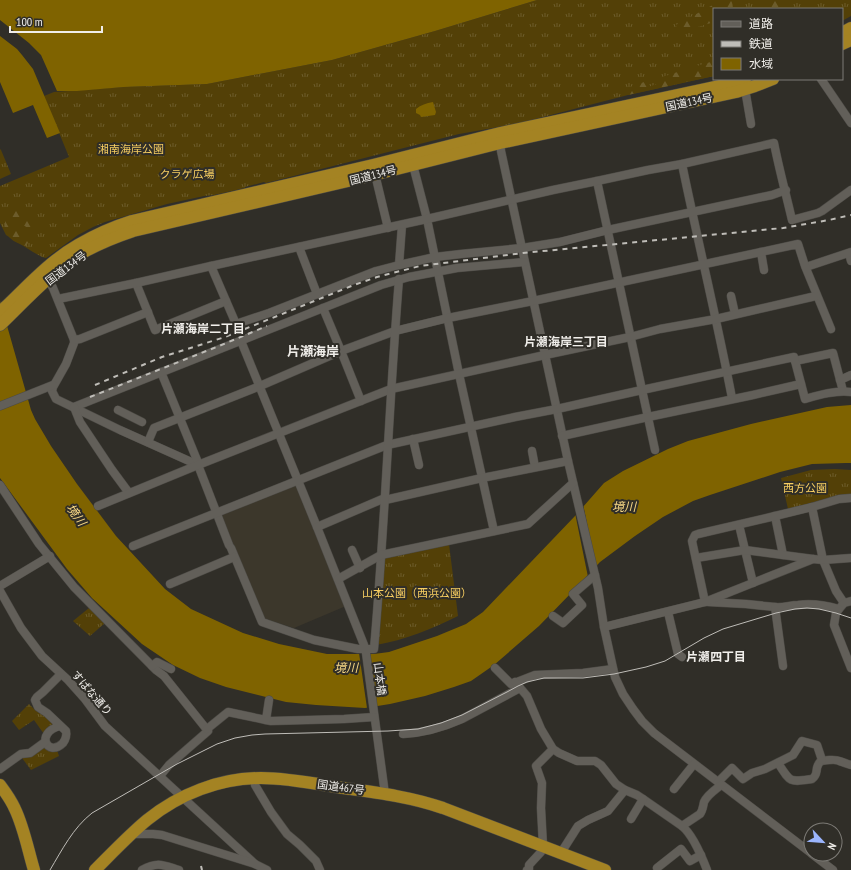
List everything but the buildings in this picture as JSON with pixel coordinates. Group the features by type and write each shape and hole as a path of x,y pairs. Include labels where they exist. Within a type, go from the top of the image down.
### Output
{"highway":[{"name":"国道134号","path":"0,325 12,308 46,275 100,243 119,236 500,138 736,92 745,84 767,80"},
{"name":"国道134号","path":"374,170 413,165 500,138"},
{"name":"国道134号","path":"0,312 12,308"},
{"name":"国道467号","path":"95,870 148,819 158,811 182,797 213,785 254,778 290,780 385,794 433,804 605,870"},
{"path":"0,785 15,809 34,870"}],"street":[{"path":"823,80 850,121"},
{"path":"745,84 752,119"},
{"path":"500,138 501,151 524,262 562,436 594,572 615,678 623,694 642,721 654,733 803,847"},
{"path":"58,299 774,143 792,220 822,211 851,190"},
{"path":"682,164 732,398"},
{"path":"413,165 427,219 459,374 494,531"},
{"path":"374,170 388,228"},
{"path":"597,182 655,450"},
{"path":"211,266 236,324 269,313 376,271 399,265 435,257 522,248 560,242 608,230 692,213 734,202 772,195 786,190"},
{"path":"399,265 402,224"},
{"path":"148,442 154,428 260,386 341,351 395,331 448,318 620,283 798,244 816,296 819,298 831,328"},
{"path":"299,247 317,294"},
{"path":"761,252 764,270"},
{"path":"806,267 850,255"},
{"path":"74,407 398,279 457,268 524,262"},
{"path":"46,275 58,299 74,340 66,364 53,385 52,391 56,398 120,430 199,465"},
{"path":"334,648 363,650 374,649 385,499 398,279"},
{"path":"136,283 155,330 226,301"},
{"path":"731,296 735,314"},
{"path":"98,506 391,389 630,338 660,329 716,319 816,296"},
{"path":"323,308 361,401"},
{"path":"74,340 148,312"},
{"path":"269,313 274,327"},
{"name":"山本橋","path":"242,341 338,579 363,650 385,794"},
{"path":"133,546 387,445 413,439 794,357 804,399 847,391 840,380 833,353 796,361"},
{"path":"161,372 199,465 216,513 262,622 314,640 363,650"},
{"path":"840,380 851,375"},
{"path":"562,436 801,384"},
{"path":"0,406 53,385"},
{"path":"74,407 80,422 128,494"},
{"path":"118,410 142,422"},
{"path":"413,439 419,465"},
{"path":"532,451 535,467"},
{"path":"317,527 385,499 568,461"},
{"path":"338,579 381,555 528,524 573,483"},
{"path":"0,486 40,544 74,587 152,666 164,676 207,729"},
{"path":"706,602 692,541 695,535 812,507 839,499 851,498"},
{"path":"812,507 822,560 836,591 844,604"},
{"path":"775,516 783,555"},
{"path":"739,524 752,583"},
{"path":"352,550 360,568"},
{"path":"696,558 745,550 822,560 851,558"},
{"path":"0,586 50,556"},
{"path":"170,584 234,557"},
{"path":"604,627 706,602 813,559"},
{"path":"553,616 563,623 582,605 573,594 594,572"},
{"name":"すばな通り","path":"0,591 21,628 42,656 85,699 105,726 255,864"},
{"path":"706,602 746,604 780,608 806,604 844,604"},
{"path":"844,604 836,613 834,625 851,668"},
{"path":"775,607 783,666"},
{"path":"668,612 678,654 682,657"},
{"path":"152,666 157,662 171,669"},
{"path":"495,668 511,684 518,685 527,696 541,729 554,749 577,762 595,761 601,765 616,784 637,795 682,826 687,830 701,855 707,870"},
{"path":"403,734 416,734 462,719 535,675 592,672 613,669"},
{"path":"60,726 54,727 47,734 45,738 47,746 56,748 61,745 66,740 66,731 47,713 38,707 34,700 61,674"},
{"path":"266,720 269,700"},
{"path":"160,776 208,731 207,729 228,712 272,721 344,719 373,712"},
{"path":"682,826 702,812 704,801 732,768 744,779 752,773 765,769 793,755 802,741 817,745 822,760"},
{"path":"0,769 21,754 30,754 46,742"},
{"path":"528,870 529,865 543,846 541,808 542,782 536,766 554,749"},
{"path":"778,763 788,778 797,781 812,779 815,777 819,762 822,760"},
{"path":"822,760 838,760 851,765"},
{"path":"674,789 694,764"},
{"path":"254,778 256,785 271,812 287,834 316,861 320,870"},
{"path":"562,853 578,826 608,811 625,790"},
{"path":"631,819 643,799"},
{"path":"131,834 162,835 255,864 267,870"},
{"path":"657,868 681,849 690,861 701,855"},
{"path":"822,862 833,870"},
{"path":"142,870 148,866 162,864 179,870"}],"shaded area":[{"path":"296,483 346,606 294,628 261,616 221,513"}],"green space":[{"name":"湘南海岸公園","path":"537,0 851,0 851,16 843,20 843,8 713,8 713,76 628,95 516,124 459,134 245,188 167,204 105,222 93,227 78,235 46,258 33,252 6,235 0,223 0,186 69,157 44,96 54,92 124,87 207,84 332,60"},
{"path":"722,0 732,0 733,8 713,8 713,22 678,33 676,25"},
{"path":"756,0 785,0 790,8 759,8"},
{"path":"713,61 713,76 628,95 625,89 644,82 648,87 663,82 662,77"},
{"path":"0,149 11,174 0,179"},
{"path":"21,207 30,211 34,220 34,227 27,228 23,226 22,228 30,231 32,236 32,239 25,246 10,238 5,229 8,215 11,211"},
{"name":"西方公園","path":"811,470 851,470 851,495 839,495 788,509 781,478"},
{"name":"山本公園（西浜公園）","path":"449,544 458,616 418,634 376,645 383,557"},
{"path":"89,608 105,623 90,636 73,621"},
{"path":"29,704 35,710 45,714 55,724 44,734 34,720 19,730 12,721"},
{"path":"45,746 57,750 59,756 31,770 22,758"}],"water":[{"path":"0,0 537,0 332,60 207,84 57,91 41,55 29,43 0,20"},
{"path":"0,36 17,49 33,69 60,133 47,138 33,105 13,113 0,82"},
{"path":"433,102 436,112 435,115 421,117 416,113 416,109 420,106"},
{"name":"境川","path":"0,301 31,410 35,419 51,446 77,484 116,536 165,589 191,609 243,633 279,644 327,654 374,654 389,652 437,636 466,624 483,612 575,516 604,483 623,471 688,441 751,424 827,407 851,405 851,463 812,464 780,472 693,501 663,517 600,562 539,626 494,665 471,681 425,696 365,708 286,702 226,687 200,678 173,665 142,644 92,598 67,569 0,478"}],"pier":[{"path":"583,504 596,568 588,577 575,513"},
{"path":"363,652 376,708 367,708 359,653"}],"tram line":[{"path":"50,870 79,825 92,813 177,764 217,744 235,738 265,734 418,729 441,723 462,715 527,682 544,678 583,678 614,674 665,661 704,638 723,629 776,613 807,608 819,609 851,618"}],"railway":[{"path":"95,385 162,357 225,337 354,285 377,277 420,266 523,253 783,228 851,215"},
{"path":"90,397 267,326"},
{"path":"201,866 202,870"}],"district":[{"name":"片瀬海岸二丁目","path":"203,329"},
{"name":"片瀬海岸三丁目","path":"566,342"},
{"name":"片瀬海岸","path":"313,351"},
{"name":"片瀬四丁目","path":"716,657"}],"park label":[{"name":"クラゲ広場","path":"187,174"}]}
